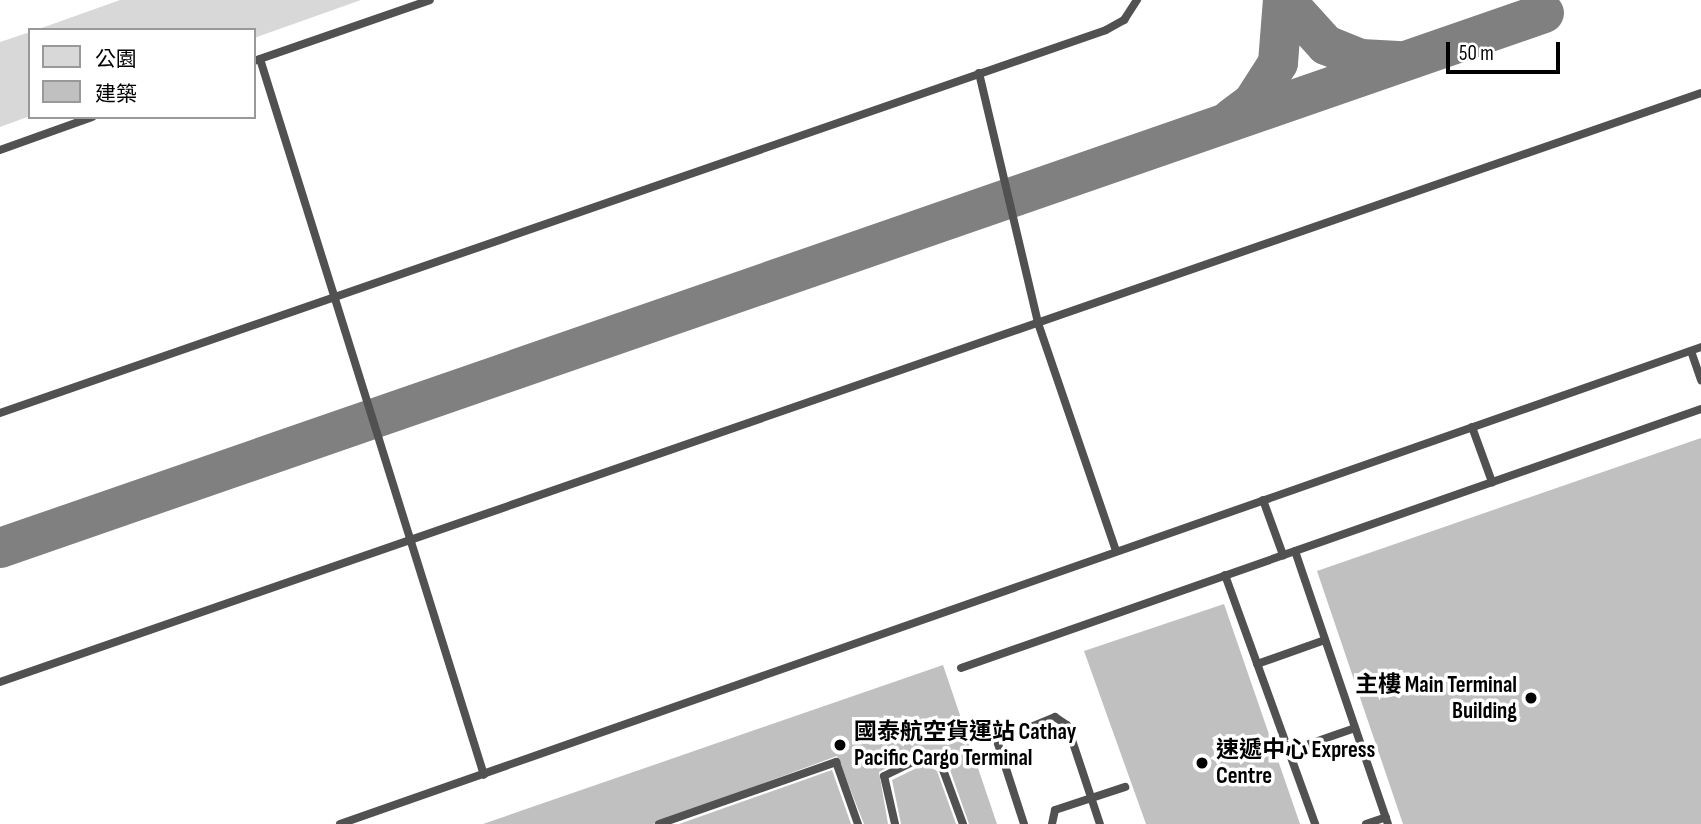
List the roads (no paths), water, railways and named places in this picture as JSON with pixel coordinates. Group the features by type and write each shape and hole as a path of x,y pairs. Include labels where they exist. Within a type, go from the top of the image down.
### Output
{"lane":[{"path":"430,0 257,60 338,296 406,542 484,775"},
{"path":"0,413 1106,30 1124,20 1137,0"},
{"path":"979,73 1038,323 1116,551"},
{"path":"0,682 1701,93"},
{"path":"0,150 86,119"},
{"path":"340,824 1701,347"},
{"path":"1691,351 1701,380"},
{"path":"961,668 1701,409"},
{"path":"1472,427 1492,482"},
{"path":"1263,500 1283,555"},
{"path":"1295,551 1387,821 1366,824"},
{"path":"1226,576 1315,824"},
{"path":"1257,664 1325,640"},
{"path":"1024,824 998,741 1055,717 1067,725 1100,824"},
{"path":"1289,751 1355,728"},
{"path":"895,824 884,776 925,756 942,766 962,824"},
{"path":"659,824 836,762 858,824"},
{"path":"1052,824 1055,810 1125,787"}],"place":[{"name":"主樓 Main Terminal Building","path":"1531,698"},
{"name":"國泰航空貨運站 Cathay Pacific Cargo Terminal","path":"840,745"},
{"name":"速遞中心 Express Centre","path":"1202,763"}]}
